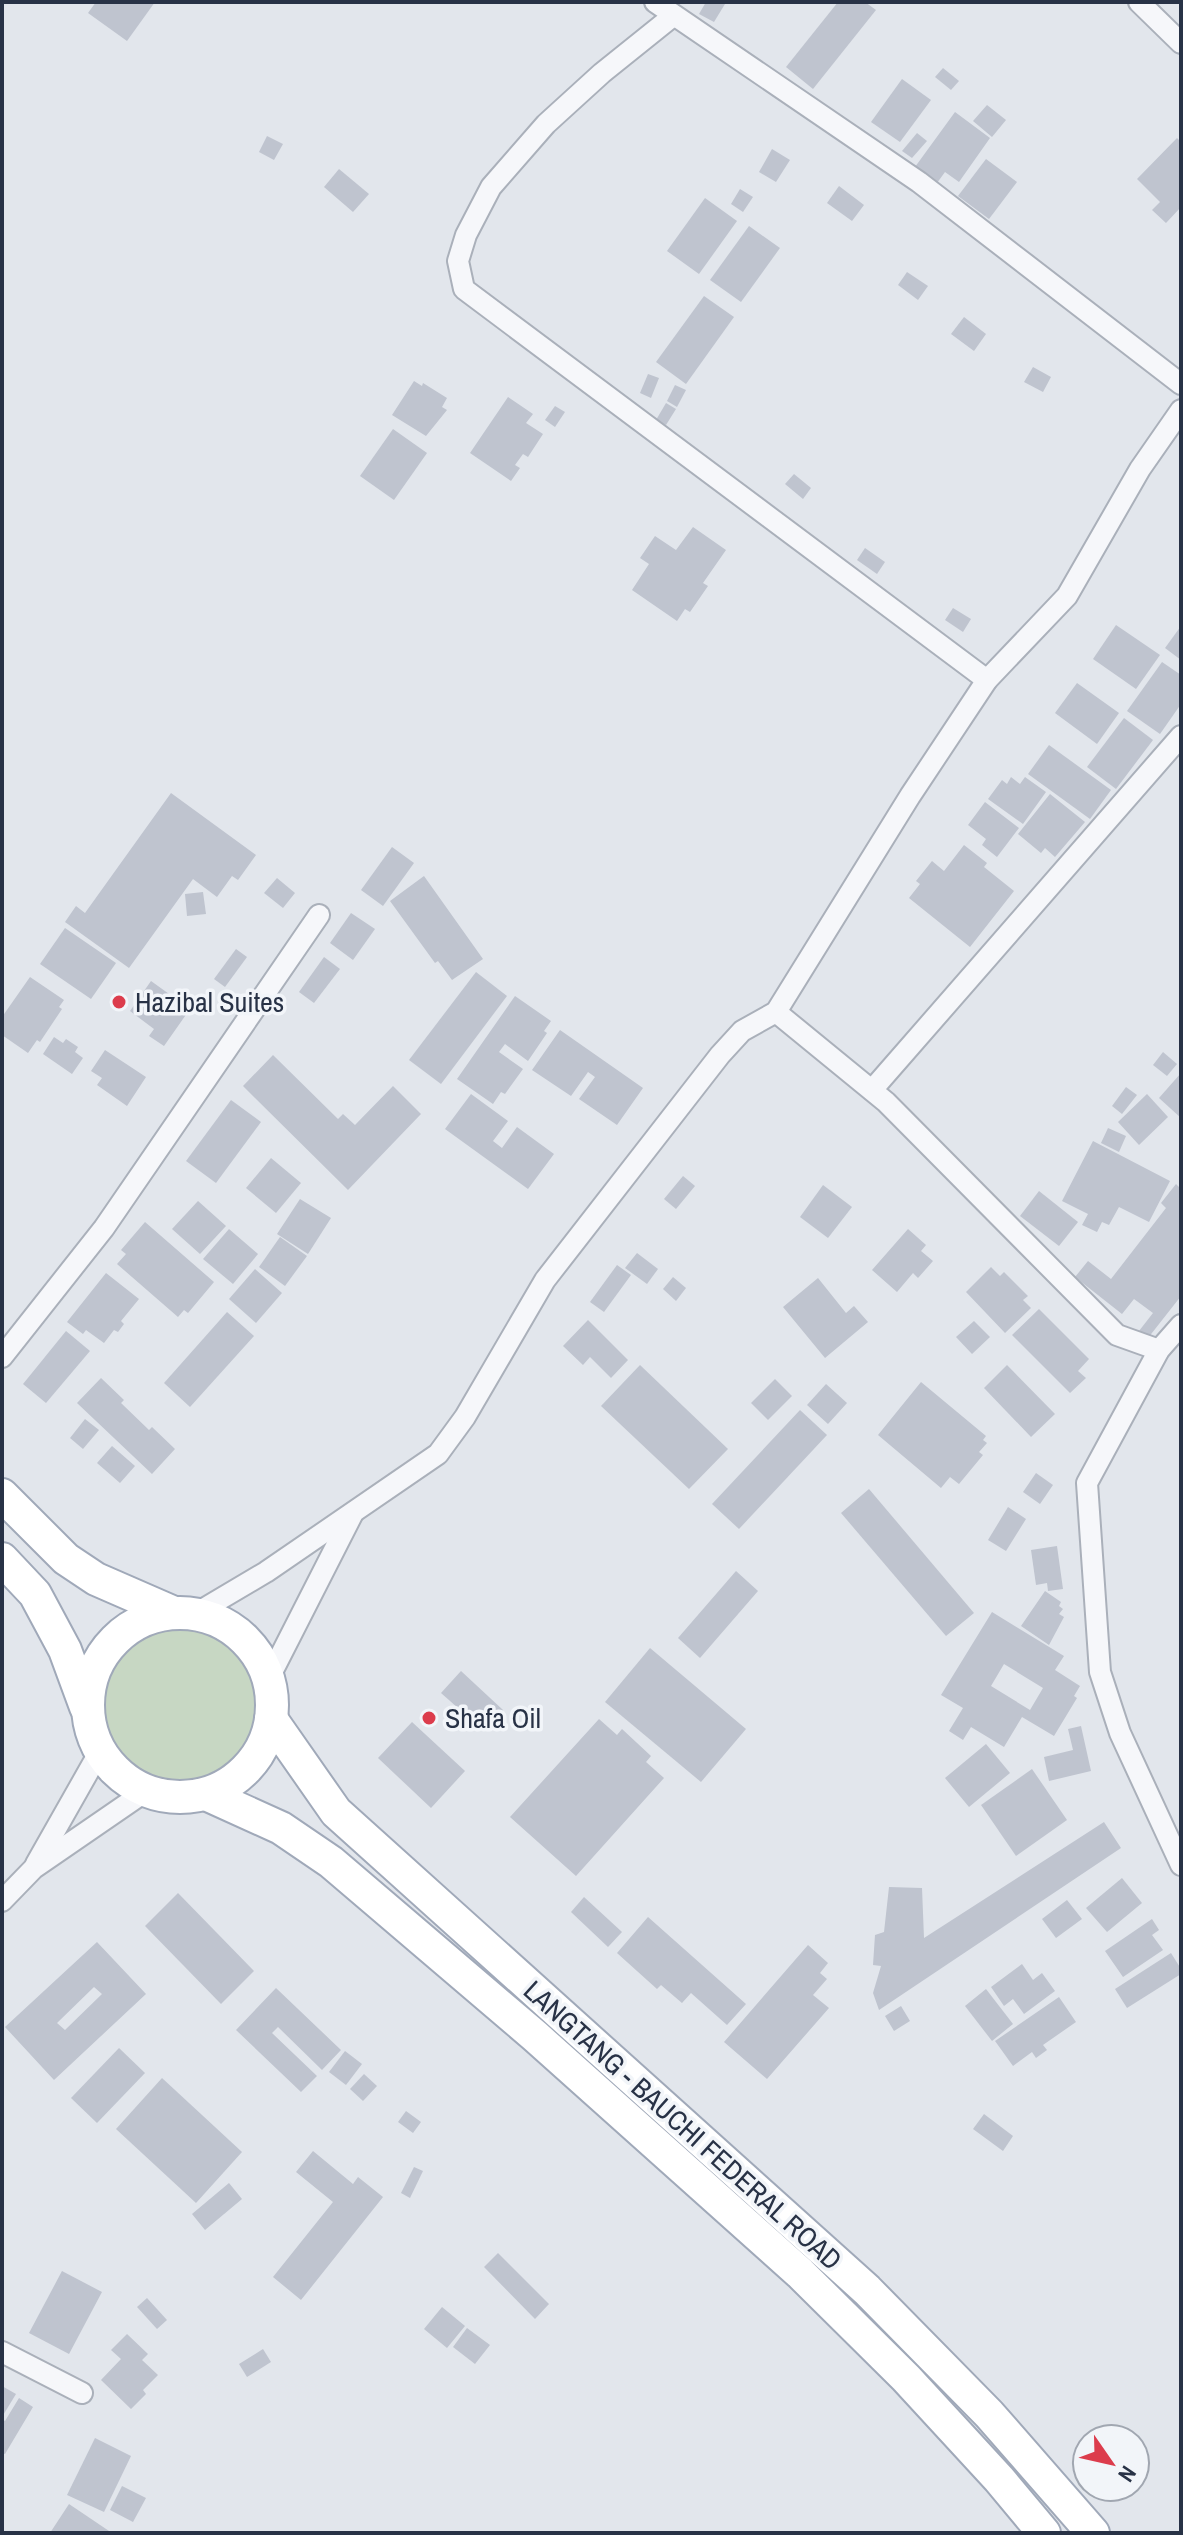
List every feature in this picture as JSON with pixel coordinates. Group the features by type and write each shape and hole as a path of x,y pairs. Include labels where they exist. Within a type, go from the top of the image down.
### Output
{"main road":[{"path":"2,1495 66,1559 96,1579 184,1614 215,1619 241,1636 261,1659 269,1678 272,1699 266,1739 256,1758 226,1786 186,1798 166,1797 127,1782 100,1751 65,1650 35,1594 2,1559"},
{"path":"88,1712 89,1691 95,1671 104,1653 118,1637 154,1617 184,1614"},
{"name":"LANGTANG - BAUCHI FEDERAL ROAD","path":"271,1719 336,1812 867,2290 989,2414 1093,2533"},
{"name":"LANGTANG - BAUCHI FEDERAL ROAD","path":"206,1794 281,1828 331,1862 547,2046 800,2273 917,2389 1044,2533"}],"street":[{"path":"655,2 919,182 1181,384"},
{"path":"1139,2 1181,43"},
{"path":"673,16 602,73 546,124 491,187 466,235 458,261 464,289 987,680"},
{"path":"184,1614 266,1572 438,1454 465,1417 545,1280 720,1055 742,1031 776,1012 910,796 987,680 1067,596 1140,469 1181,410"},
{"path":"872,1090 1181,736"},
{"path":"2,1357 104,1228 319,915"},
{"path":"776,1012 872,1090 1117,1335 1159,1350"},
{"path":"1181,1325 1159,1350 1087,1483 1100,1672 1120,1733 1181,1865"},
{"path":"269,1678 354,1512"},
{"path":"34,1868 100,1751"},
{"path":"2,1901 34,1868 146,1791"},
{"path":"2,2352 82,2393"}],"green space":[{"path":"180,1624 211,1631 237,1648 254,1674 261,1705 254,1736 237,1762 211,1779 180,1786 149,1779 123,1762 106,1736 99,1705 106,1674 123,1648 149,1631"}],"building":[{"path":"96,2 155,2 127,41 88,13"},
{"path":"706,2 725,4 714,22 699,14"},
{"path":"838,2 865,2 876,10 813,89 786,67"},
{"path":"943,68 959,81 951,90 935,77"},
{"path":"902,79 931,100 900,142 871,122"},
{"path":"987,105 1006,120 992,137 973,121"},
{"path":"955,112 990,138 959,182 945,172 937,183 915,167"},
{"path":"917,133 927,141 912,158 902,151"},
{"path":"267,136 283,144 274,160 259,152"},
{"path":"1177,138 1181,142 1181,207 1166,223 1152,210 1160,202 1137,179"},
{"path":"772,149 790,160 776,182 759,172"},
{"path":"986,159 1017,182 989,219 958,196"},
{"path":"339,169 369,194 353,212 324,187"},
{"path":"839,186 864,205 852,221 827,203"},
{"path":"740,189 753,197 743,212 731,204"},
{"path":"705,198 737,221 699,274 667,251"},
{"path":"749,226 780,248 741,302 710,280"},
{"path":"907,272 928,286 918,300 898,285"},
{"path":"704,296 734,317 686,384 656,362"},
{"path":"964,317 986,334 974,351 951,334"},
{"path":"1033,367 1051,377 1043,392 1024,382"},
{"path":"648,374 659,378 651,398 640,393"},
{"path":"414,381 447,398 442,407 447,410 426,436 392,415"},
{"path":"675,385 686,390 677,407 667,401"},
{"path":"508,397 533,414 526,423 543,434 528,457 523,454 515,465 520,468 511,481 470,453"},
{"path":"666,403 676,409 666,425 656,420"},
{"path":"555,406 565,412 555,427 545,420"},
{"path":"393,429 427,453 394,500 360,476"},
{"path":"794,474 811,488 803,499 785,484"},
{"path":"693,527 726,550 703,583 708,586 690,612 685,609 677,621 632,590 649,564 640,558 655,536 676,550"},
{"path":"865,548 885,562 877,574 857,560"},
{"path":"953,608 971,619 963,632 945,620"},
{"path":"1116,625 1160,655 1136,689 1093,659"},
{"path":"1181,626 1181,660 1165,648"},
{"path":"1162,662 1181,675 1181,704 1160,734 1127,711"},
{"path":"1077,683 1119,713 1097,744 1055,713"},
{"path":"1124,718 1153,740 1116,789 1087,767"},
{"path":"1049,745 1111,790 1090,819 1028,774"},
{"path":"1011,777 1020,784 1025,777 1046,792 1023,824 988,799 1002,780 1007,784"},
{"path":"171,793 256,855 238,880 232,876 217,897 193,879 129,968 65,922 76,906 85,913"},
{"path":"1050,794 1085,822 1055,857 1045,848 1041,853 1018,834"},
{"path":"985,802 1019,828 997,857 982,845 986,839 968,825"},
{"path":"964,845 987,863 984,867 1014,891 970,947 909,898 920,884 916,881 932,861 944,871"},
{"path":"392,847 414,863 383,906 361,890"},
{"path":"424,876 483,959 452,980 438,961 435,963 390,901"},
{"path":"277,878 295,893 283,908 264,893"},
{"path":"203,892 206,914 187,916 185,894"},
{"path":"351,913 375,929 353,960 330,943"},
{"path":"65,928 116,963 91,999 40,964"},
{"path":"236,949 247,957 225,987 214,979"},
{"path":"324,957 340,969 314,1003 299,992"},
{"path":"476,972 507,996 441,1084 409,1060"},
{"path":"30,977 64,1000 59,1007 62,1009 40,1042 37,1040 28,1053 2,1035 2,1017"},
{"path":"151,981 190,1009 164,1046 149,1036 154,1029 130,1011"},
{"path":"515,996 551,1021 544,1031 547,1033 528,1061 505,1044 499,1052 523,1069 505,1094 501,1092 493,1104 457,1079"},
{"path":"560,1030 643,1088 617,1125 579,1099 595,1077 588,1072 571,1096 532,1070"},
{"path":"54,1037 63,1043 66,1039 78,1047 75,1052 83,1058 72,1074 43,1054"},
{"path":"105,1050 146,1077 127,1106 97,1085 102,1078 91,1071"},
{"path":"1163,1052 1177,1064 1167,1076 1153,1065"},
{"path":"273,1055 338,1119 343,1114 355,1125 393,1086 421,1114 348,1190 243,1086"},
{"path":"1181,1073 1181,1118 1159,1098"},
{"path":"1126,1087 1137,1095 1122,1114 1112,1106"},
{"path":"471,1094 508,1121 493,1141 502,1148 517,1127 554,1154 528,1189 445,1129"},
{"path":"1147,1094 1168,1117 1139,1145 1118,1122"},
{"path":"231,1100 261,1122 216,1183 186,1161"},
{"path":"1108,1128 1126,1136 1119,1152 1101,1143"},
{"path":"1093,1141 1170,1181 1149,1222 1119,1207 1109,1225 1102,1222 1097,1232 1082,1225 1088,1214 1062,1201"},
{"path":"271,1158 301,1183 276,1213 246,1188"},
{"path":"683,1176 695,1186 676,1209 664,1199"},
{"path":"1176,1184 1181,1189 1181,1296 1148,1338 1139,1331 1153,1313 1134,1299 1122,1314 1075,1277 1088,1261 1111,1279 1166,1208 1161,1203"},
{"path":"823,1185 852,1207 828,1238 800,1217"},
{"path":"1039,1191 1078,1222 1059,1246 1020,1216"},
{"path":"300,1199 331,1218 308,1254 277,1234"},
{"path":"198,1201 226,1226 200,1254 172,1229"},
{"path":"145,1222 214,1282 188,1313 184,1310 178,1317 117,1264 126,1254 121,1250"},
{"path":"229,1229 258,1254 233,1284 203,1259"},
{"path":"908,1229 926,1245 921,1251 933,1261 918,1278 913,1273 897,1292 872,1270"},
{"path":"280,1237 307,1256 285,1286 259,1267"},
{"path":"637,1253 658,1269 647,1284 625,1268"},
{"path":"617,1265 631,1275 604,1312 590,1302"},
{"path":"991,1267 1000,1276 1004,1272 1028,1296 1023,1300 1031,1308 1005,1333 966,1292"},
{"path":"255,1269 282,1293 256,1323 229,1299"},
{"path":"106,1273 139,1299 121,1321 124,1324 118,1332 114,1330 104,1343 86,1330 83,1334 67,1322"},
{"path":"673,1277 686,1288 676,1301 663,1289"},
{"path":"818,1278 846,1313 854,1306 868,1322 825,1358 783,1307"},
{"path":"1039,1309 1089,1359 1078,1371 1086,1378 1070,1393 1012,1335"},
{"path":"227,1312 254,1336 190,1407 164,1383"},
{"path":"588,1320 628,1360 611,1378 590,1357 583,1365 563,1346"},
{"path":"974,1321 990,1337 972,1354 956,1337"},
{"path":"66,1331 90,1351 46,1403 23,1384"},
{"path":"640,1365 728,1449 689,1489 601,1406"},
{"path":"1007,1365 1055,1414 1031,1437 984,1388"},
{"path":"101,1378 149,1430 152,1427 175,1449 152,1474 77,1403"},
{"path":"775,1379 792,1396 768,1420 751,1403"},
{"path":"921,1382 986,1436 983,1440 987,1443 979,1452 983,1455 959,1484 950,1477 941,1488 878,1435"},
{"path":"826,1384 847,1403 828,1424 807,1405"},
{"path":"800,1410 827,1435 739,1529 712,1504"},
{"path":"85,1419 99,1430 83,1449 70,1438"},
{"path":"112,1446 135,1466 120,1483 97,1463"},
{"path":"1036,1473 1053,1485 1040,1504 1023,1492"},
{"path":"869,1489 974,1613 946,1636 841,1513"},
{"path":"1008,1507 1026,1519 1006,1551 988,1540"},
{"path":"1057,1546 1063,1589 1048,1591 1047,1583 1036,1585 1031,1550"},
{"path":"736,1571 758,1591 700,1658 678,1638"},
{"path":"1045,1591 1061,1602 1059,1606 1063,1609 1059,1614 1064,1617 1049,1645 1021,1626"},
{"path":"992,1612 1064,1656 1055,1670 1080,1686 1074,1696 1077,1698 1054,1736 1022,1717 1004,1747 971,1727 963,1740 949,1731 963,1708 941,1695","holes":["1004,1664 1043,1688 1030,1710 991,1686"]},
{"path":"650,1648 746,1729 701,1782 605,1702"},
{"path":"461,1671 503,1710 484,1731 441,1693"},
{"path":"599,1719 617,1735 622,1729 651,1756 646,1762 664,1778 576,1876 510,1817"},
{"path":"412,1722 465,1771 431,1808 378,1758"},
{"path":"1081,1726 1091,1771 1049,1781 1044,1757 1073,1750 1068,1729"},
{"path":"986,1744 1010,1773 969,1807 945,1778"},
{"path":"1032,1769 1067,1820 1016,1856 981,1805"},
{"path":"1104,1822 1121,1848 879,2010 873,1993 881,1966 873,1965 875,1935 884,1932 889,1887 922,1888 924,1938"},
{"path":"1122,1878 1142,1903 1107,1932 1086,1908"},
{"path":"178,1893 254,1971 221,2004 145,1926"},
{"path":"584,1897 622,1932 608,1947 571,1912"},
{"path":"1067,1900 1082,1919 1056,1938 1042,1919"},
{"path":"648,1917 746,2004 727,2025 691,1993 682,2003 661,1985 657,1989 617,1953"},
{"path":"1152,1919 1159,1930 1152,1935 1163,1950 1123,1977 1105,1951"},
{"path":"97,1942 146,1994 54,2080 5,2027","holes":["94,1987 102,1994 65,2030 57,2023"]},
{"path":"808,1945 828,1963 820,1973 827,1979 813,1995 829,2008 767,2079 724,2042"},
{"path":"1171,1953 1181,1974 1127,2008 1115,1989"},
{"path":"1022,1964 1033,1980 1042,1973 1055,1991 1024,2014 1013,1999 1004,2006 991,1987"},
{"path":"276,1988 341,2050 322,2070 278,2027 272,2033 317,2076 301,2092 236,2030"},
{"path":"986,1989 1013,2024 992,2041 965,2006"},
{"path":"1059,1997 1076,2022 1043,2045 1047,2050 1036,2058 1032,2052 1013,2066 995,2041"},
{"path":"901,2006 910,2021 894,2031 885,2016"},
{"path":"119,2048 145,2073 97,2123 71,2098"},
{"path":"345,2051 362,2064 346,2085 329,2072"},
{"path":"364,2074 377,2086 363,2101 350,2089"},
{"path":"162,2078 242,2152 196,2203 116,2129"},
{"path":"406,2111 421,2122 413,2133 398,2122"},
{"path":"984,2114 1013,2136 1003,2151 973,2129"},
{"path":"313,2151 353,2184 358,2177 383,2197 301,2300 273,2277 333,2202 296,2172"},
{"path":"414,2167 423,2171 410,2198 401,2193"},
{"path":"229,2183 242,2199 205,2230 192,2214"},
{"path":"498,2253 549,2304 535,2319 484,2267"},
{"path":"62,2271 102,2292 69,2354 29,2333"},
{"path":"147,2298 167,2320 157,2329 137,2307"},
{"path":"442,2307 465,2326 447,2348 424,2329"},
{"path":"467,2328 490,2345 475,2364 453,2347"},
{"path":"127,2334 148,2354 142,2360 158,2375 143,2390 146,2394 131,2409 101,2380 121,2359 111,2350"},
{"path":"263,2349 271,2362 247,2377 239,2364"},
{"path":"2,2386 16,2394 2,2417"},
{"path":"19,2398 33,2407 5,2454 2,2453 2,2419 5,2421"},
{"path":"95,2438 131,2456 104,2512 67,2495"},
{"path":"122,2486 146,2498 133,2522 110,2510"},
{"path":"69,2504 112,2533 50,2533"}],"place":[{"name":"Hazibal Suites","path":"119,1002"},
{"name":"Shafa Oil","path":"429,1718"}]}
